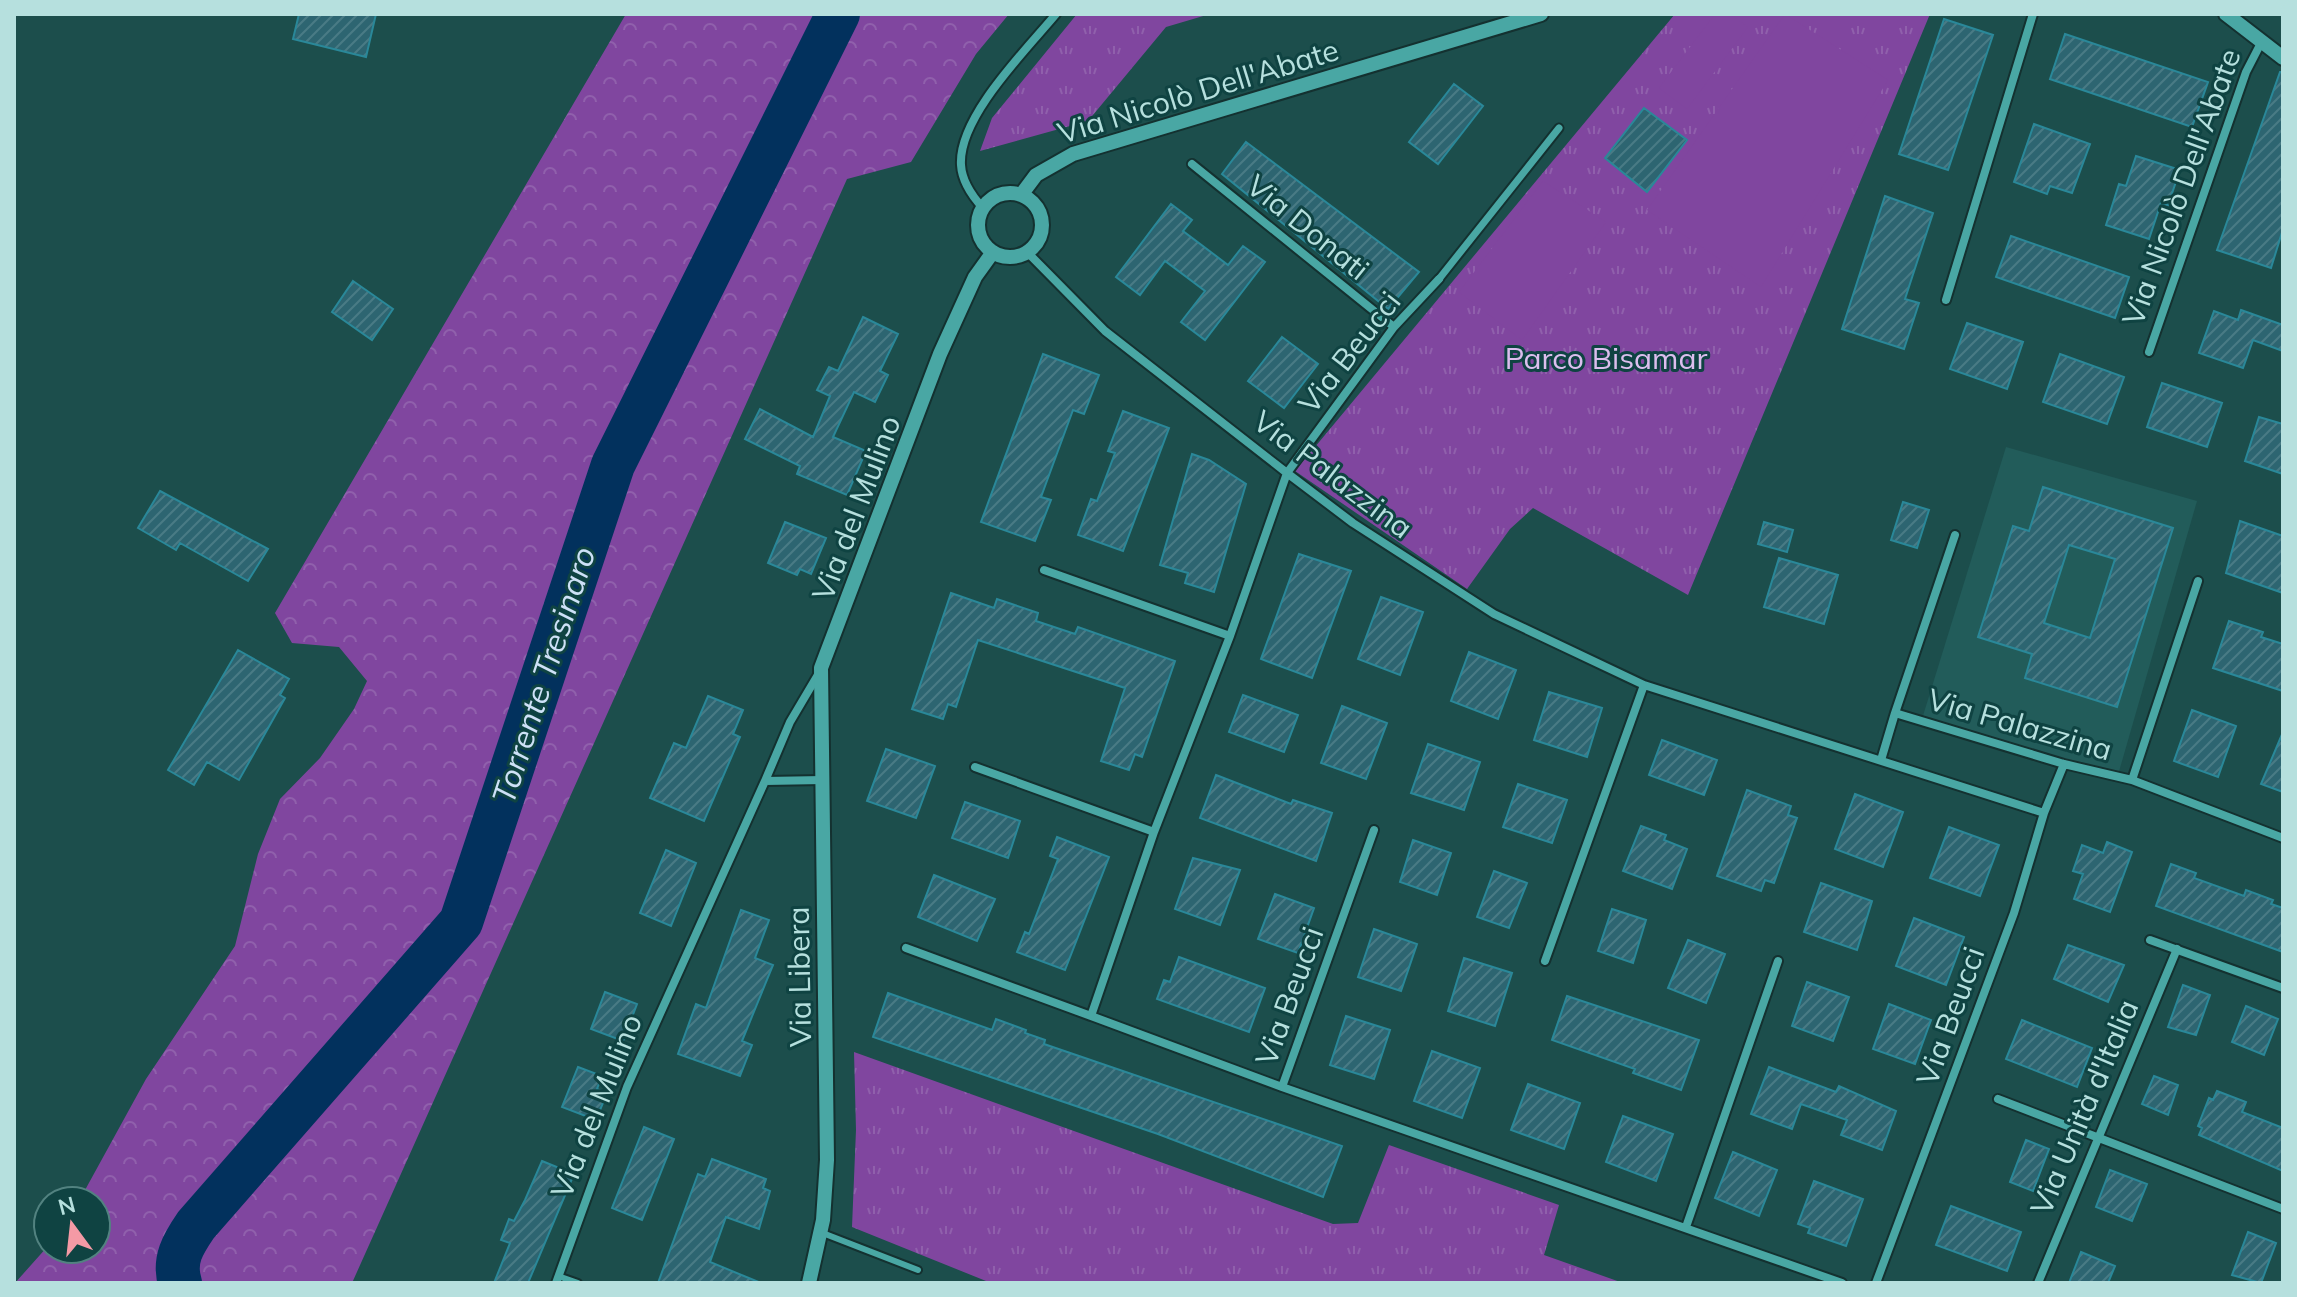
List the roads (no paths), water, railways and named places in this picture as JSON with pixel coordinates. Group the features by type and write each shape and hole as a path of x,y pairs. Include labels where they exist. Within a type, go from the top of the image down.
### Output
{"street":[{"path":"983,208 971,194 961,164 965,139 977,115 1056,14"},
{"name":"Via Nicolò Dell'Abate","path":"1021,195 1036,175 1073,154 1541,14"},
{"path":"1946,300 2033,14"},
{"name":"Via Nicolò Dell'Abate","path":"2226,14 2283,58"},
{"name":"Via Nicolò Dell'Abate","path":"2149,352 2246,72 2262,40"},
{"name":"Via Beucci","path":"1091,1016 1154,832 1230,636 1287,473 1394,327 1439,279 1559,128"},
{"name":"Via Donati","path":"1192,164 1394,327"},
{"path":"1021,195 1030,200 1041,217 1040,237 1027,252 1006,257 993,252 986,245 979,227 983,208 996,197 1021,195"},
{"name":"Via del Mulino","path":"557,1279 627,1087 790,722 821,668 940,354 975,277 993,252"},
{"name":"Via Palazzina","path":"1027,252 1105,331 1287,473 1353,523 1494,614 1644,685 2044,813"},
{"name":"Via Palazzina","path":"1881,760 1955,535"},
{"path":"1044,570 1230,636"},
{"name":"Via Palazzina","path":"2132,780 2198,581"},
{"name":"Via Libera","path":"809,1283 820,1232 827,1160 821,668"},
{"path":"1545,961 1644,685"},
{"name":"Via Palazzina","path":"1895,713 2064,764 2132,780 2283,838"},
{"name":"Via Beucci","path":"1876,1283 2014,913 2044,813 2064,764"},
{"path":"975,767 1154,832"},
{"path":"765,781 823,780"},
{"name":"Via Beucci","path":"1282,1087 1374,830"},
{"path":"2150,940 2283,988"},
{"name":"Via Beucci","path":"906,948 1282,1087 1842,1283"},
{"name":"Via Unità d'Italia","path":"2038,1283 2177,949"},
{"path":"1686,1227 1778,961"},
{"path":"1998,1099 2283,1209"}],"lane":[{"path":"820,1232 918,1270"},
{"name":"Via del Mulino","path":"557,1279 578,1283"}],"waterway":[{"name":"Torrente Tresinaro","path":"180,1283 180,1252 196,1225 461,922 613,465 838,14"}],"park label":[{"name":"Parco Bisamar","path":"1606,358"}]}
